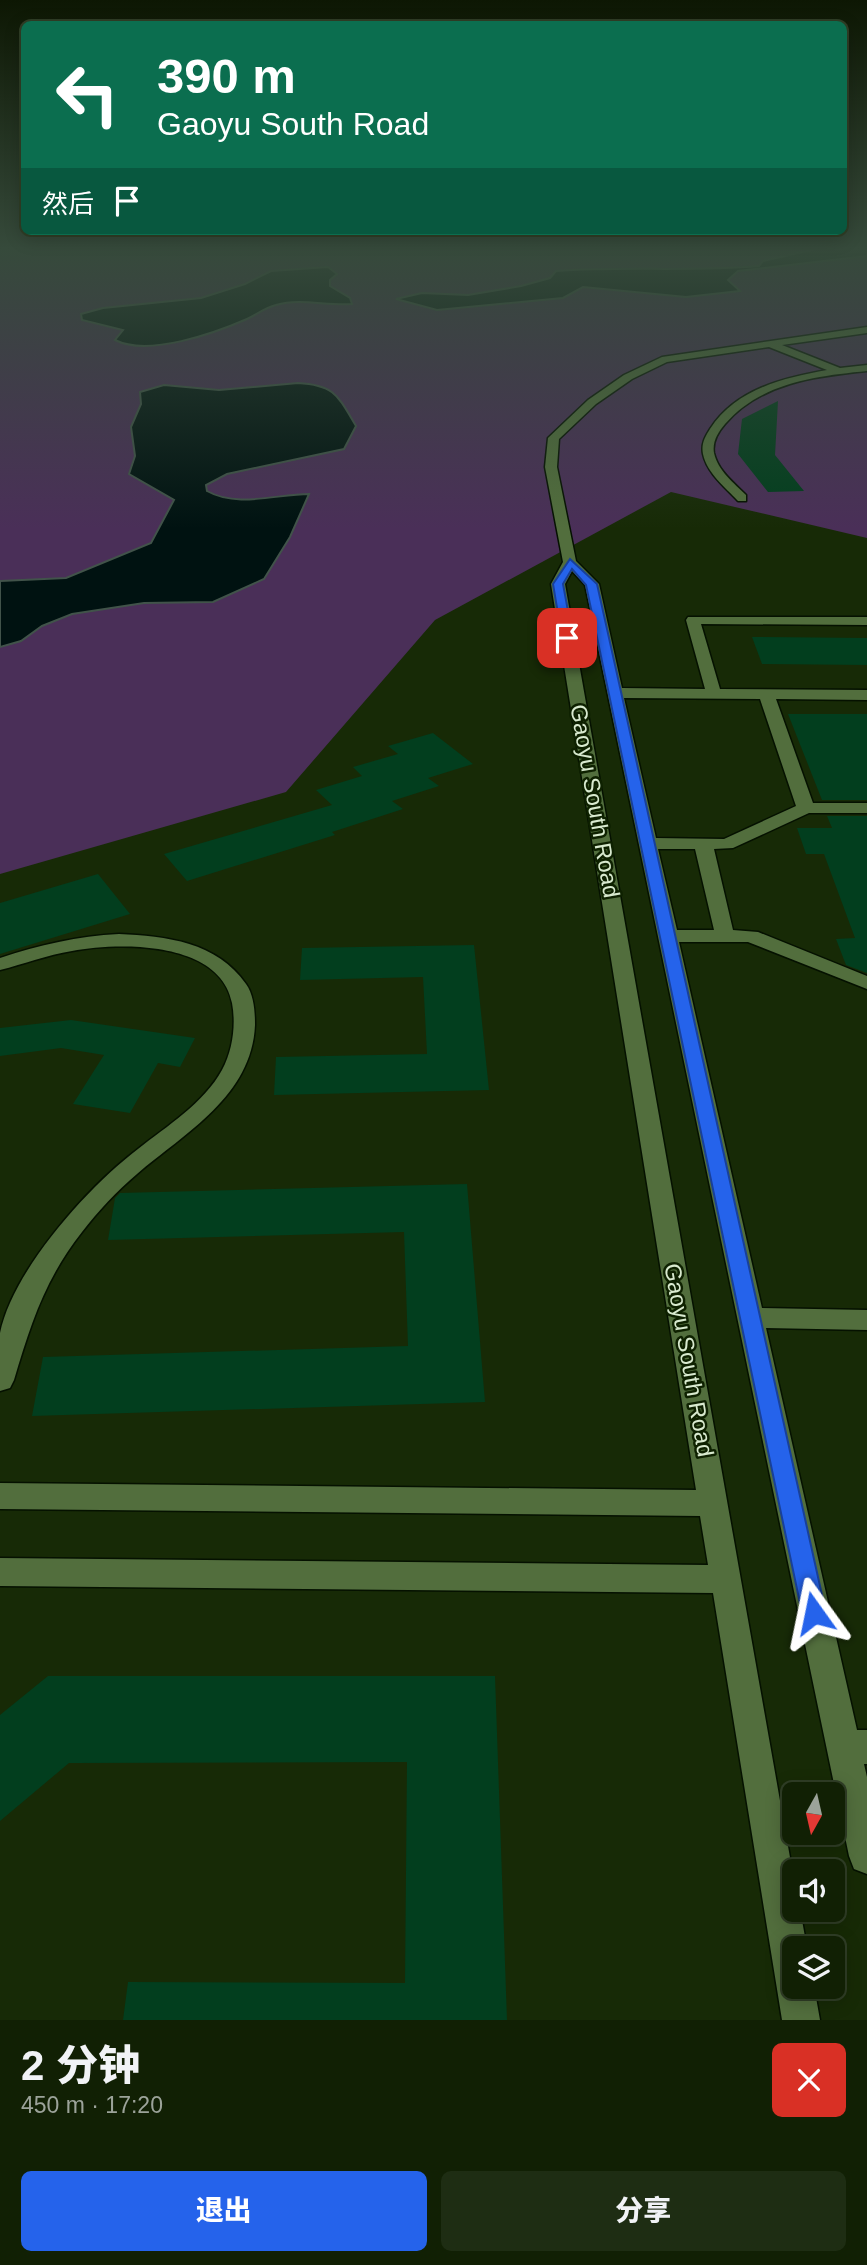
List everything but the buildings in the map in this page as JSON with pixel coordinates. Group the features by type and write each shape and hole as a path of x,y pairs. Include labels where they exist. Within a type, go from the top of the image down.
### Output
{"street":[{"path":"570,562 551,467 554,438 601,396 628,377 665,359 781,340"},
{"path":"767,342 838,371"},
{"path":"749,345 819,373"},
{"path":"742,498 717,471 709,457 707,442 723,417 746,399 819,373 867,368"},
{"name":"Gaoyu South Road","path":"787,1936 558,584 570,562 592,584 751,1318 855,1747 867,1856"},
{"path":"714,694 693,621 867,621"},
{"path":"615,693 867,695"},
{"path":"766,694 806,808"},
{"path":"647,843 727,844 806,808 867,808"},
{"path":"703,843 725,936"},
{"path":"668,936 751,936 867,983"},
{"path":"0,964 62,946 100,941 173,946 204,956 230,971 244,1003 245,1038 230,1076 201,1112 114,1181 77,1220 46,1265 20,1314 0,1380"},
{"path":"751,1318 867,1320"},
{"path":"0,1496 713,1503"},
{"path":"0,1572 726,1579"},
{"name":"Gaoyu South Road","path":"797,1999 801,2020"}],"shaded area":[{"path":"0,340 867,340 867,538 671,492 435,620 286,792 0,874"},
{"path":"116,340 184,340 163,345 129,345"},
{"path":"298,383 328,390 345,407 356,426 344,449 227,474 206,485 207,491 231,499 309,494 290,537 264,579 213,602 144,603 72,614 42,626 21,641 0,647 0,581 66,578 151,543 174,500 129,474 135,456 131,427 141,404 140,392 164,385 219,390"}],"route":[{"path":"567,638 558,584 570,562 592,584 814,1613"}]}
